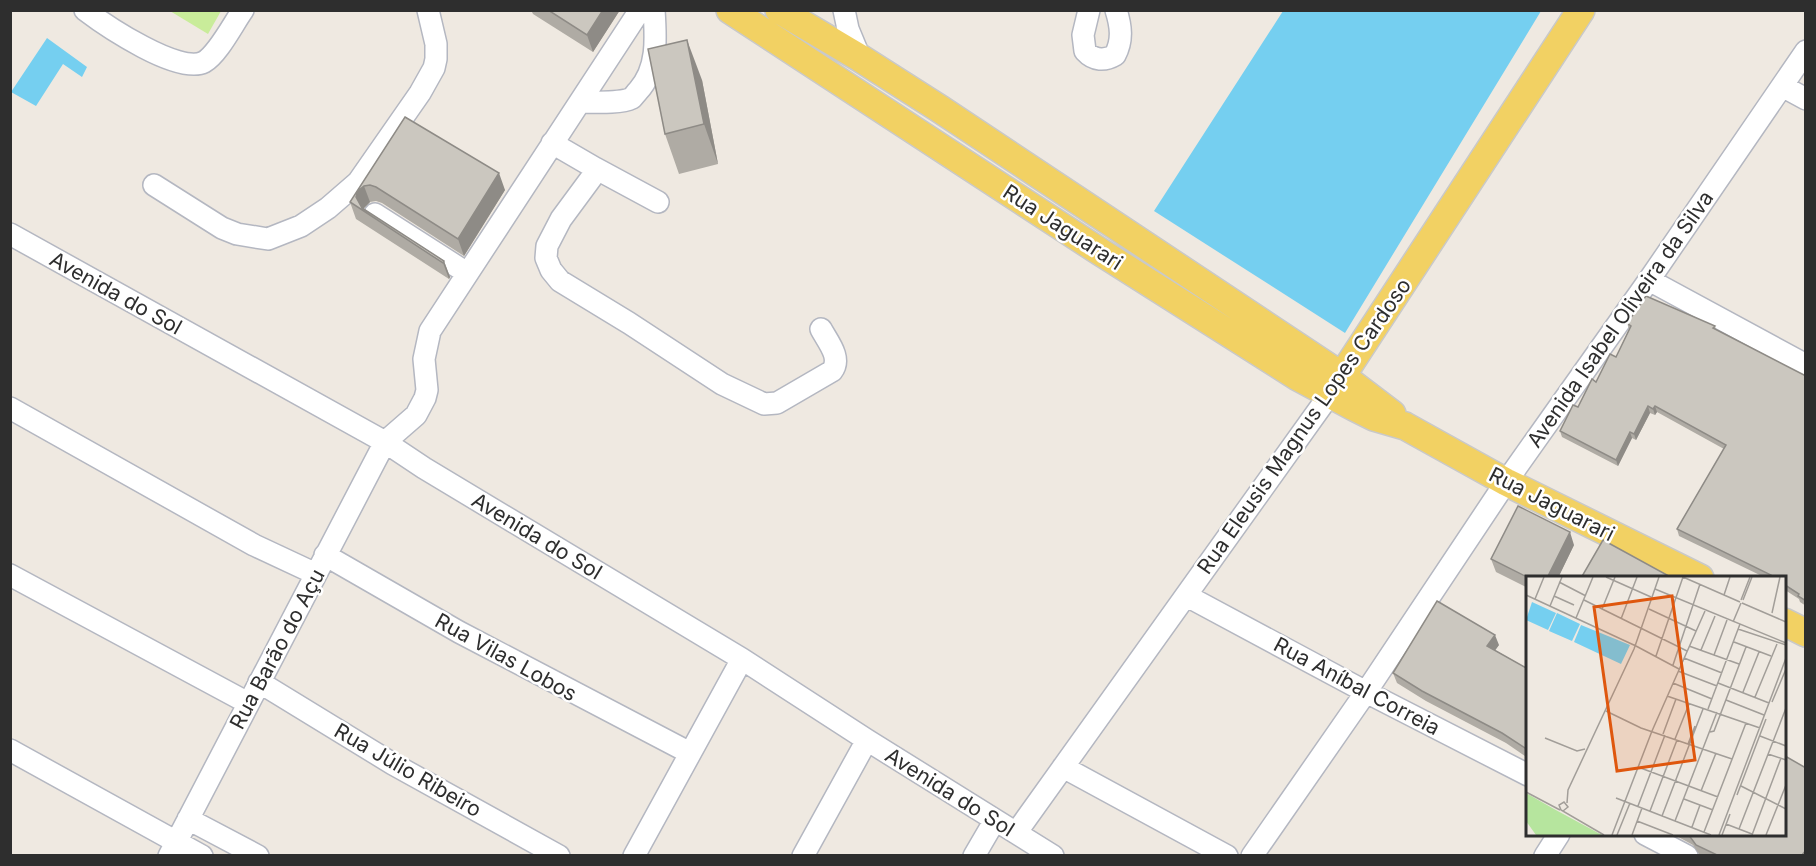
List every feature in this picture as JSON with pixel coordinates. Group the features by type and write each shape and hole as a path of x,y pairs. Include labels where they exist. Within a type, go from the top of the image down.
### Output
{"main road":[{"name":"Rua Jaguarari","path":"730,10 1099,251 1336,385"},
{"name":"Rua Eleusis Magnus Lopes Cardoso","path":"1336,385 1581,10"},
{"name":"Rua Jaguarari","path":"792,14 860,58 1336,385 1374,417 1405,426 1506,482 1696,576"},
{"path":"1786,623 1806,633"}],"street":[{"path":"85,10 167,60 189,65 204,62 212,55 243,10"},
{"path":"154,185 222,228 237,234 268,239 301,226 328,208 358,182 420,93 434,68 436,59 436,44 428,10"},
{"path":"385,442 416,415 424,398 427,390 424,359 426,341 440,314 640,10"},
{"path":"580,102 614,102 632,98 643,85 651,73 654,56 654,10"},
{"path":"844,10 848,29 860,58"},
{"path":"1089,10 1083,36 1085,51 1096,59 1103,59 1115,55 1120,43 1120,24 1116,10"},
{"path":"780,43 792,14"},
{"name":"Avenida Isabel Oliveira da Silva","path":"1252,855 1366,692 1506,482 1649,280 1806,51"},
{"path":"1782,86 1806,99"},
{"path":"552,143 658,202"},
{"path":"595,168 592,177 561,219 547,246 546,258 550,270 560,281 722,384 764,404 777,403 832,371 836,366 837,359 821,329"},
{"path":"375,214 467,273"},
{"name":"Avenida do Sol","path":"11,236 385,442 424,468 742,659 867,740 1053,855"},
{"path":"1649,280 1806,365"},
{"name":"Rua Eleusis Magnus Lopes Cardoso","path":"1016,833 1336,385"},
{"name":"Rua Vilas Lobos","path":"10,408 254,545 321,564 470,638 690,753"},
{"name":"Rua Barão do Açu","path":"172,849 385,442"},
{"path":"10,575 248,703"},
{"name":"Rua Aníbal Correia","path":"1187,596 1526,774"},
{"path":"634,855 742,659"},
{"name":"Rua Júlio Ribeiro","path":"259,682 393,764 559,855"},
{"path":"802,855 867,740"},
{"path":"10,750 172,849 202,855"},
{"path":"1063,767 1227,855"},
{"path":"188,819 258,855"},
{"path":"974,855 995,820"},
{"path":"1545,855 1558,836"},
{"path":"1649,836 1687,855"}],"green space":[{"path":"170,11 221,11 208,34"}],"water":[{"path":"1283,11 1541,11 1345,333 1154,211"},
{"path":"47,38 87,67 82,77 63,64 36,106 11,92"}],"building":[{"path":"548,10 603,10 587,35"},
{"path":"687,40 704,124 665,134 648,49"},
{"path":"405,117 499,173 458,239 376,187 364,186 358,191 356,197 362,208 444,261 443,263 350,202"},
{"path":"1646,296 1715,326 1713,328 1806,376 1806,601 1786,586 1786,576 1770,576 1677,529 1726,445 1655,406 1653,409 1648,406 1634,434 1630,432 1616,460 1560,431 1573,405 1578,407 1592,379 1596,382 1610,354 1616,357 1631,326 1627,323"},
{"path":"1518,506 1570,532 1548,576 1526,576 1491,559"},
{"path":"1603,540 1667,575 1666,576 1582,576"},
{"path":"1437,601 1495,635 1487,646 1526,668 1526,749 1502,733 1393,673"},
{"path":"1786,757 1806,768 1806,850 1802,855 1717,855 1696,845 1689,836 1786,836"}]}
